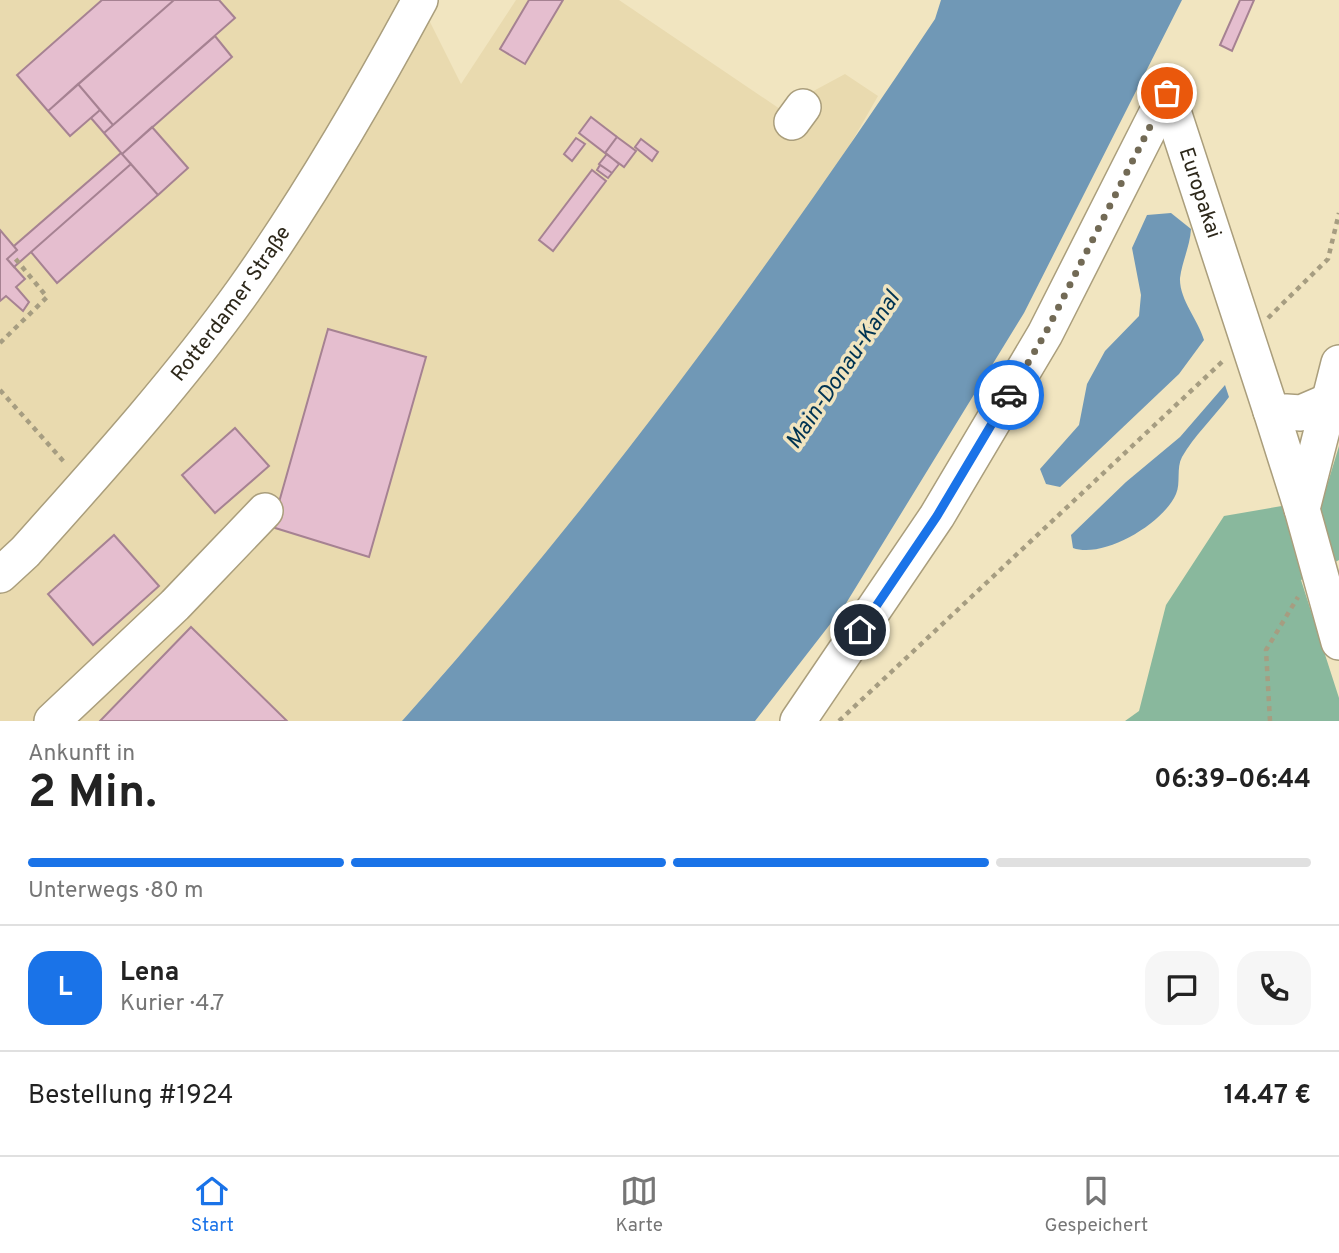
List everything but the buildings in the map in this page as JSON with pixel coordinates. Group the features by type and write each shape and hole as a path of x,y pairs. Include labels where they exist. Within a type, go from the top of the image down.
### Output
{"street":[{"name":"Rotterdamer Straße","path":"0,575 85,485 166,392 244,290 370,92 420,0"},
{"name":"Europakai","path":"798,721 937,516 1045,334 1167,93 1302,509 1339,642"},
{"path":"1302,509 1339,363"},
{"path":"1270,411 1300,413 1329,401"},
{"path":"52,721 175,605 265,511"}],"path":[{"path":"1282,304 1328,259 1339,213"},
{"path":"0,343 47,297 14,257"},
{"path":"839,721 1247,338"},
{"path":"0,390 85,485"},
{"path":"1269,721 1266,650 1299,595 1322,582"}],"shaded area":[{"path":"0,0 419,0 461,84 516,0 619,0 780,109 845,74 878,96 846,152 796,225 655,418 517,590 402,721 0,721"}],"green space":[{"path":"1339,446 1339,560 1301,580 1339,698 1339,721 1125,721 1139,711 1166,605 1224,516 1323,499"}],"water":[{"name":"Main-Donau-Kanal","path":"941,0 1182,0 1024,313 845,605 755,721 402,721 475,638 614,467 747,291 935,19"},
{"path":"1171,213 1191,229 1180,286 1204,340 1179,374 1060,487 1046,484 1040,469 1079,425 1087,384 1105,351 1139,316 1141,295 1132,248 1147,215"},
{"path":"1225,385 1229,397 1182,457 1176,494 1159,517 1115,544 1086,550 1073,548 1071,535 1126,482 1180,437"}],"way so far":[{"path":"1009,395 1045,334 1167,93"}],"route":[{"path":"860,630 937,516 1009,395"}]}
